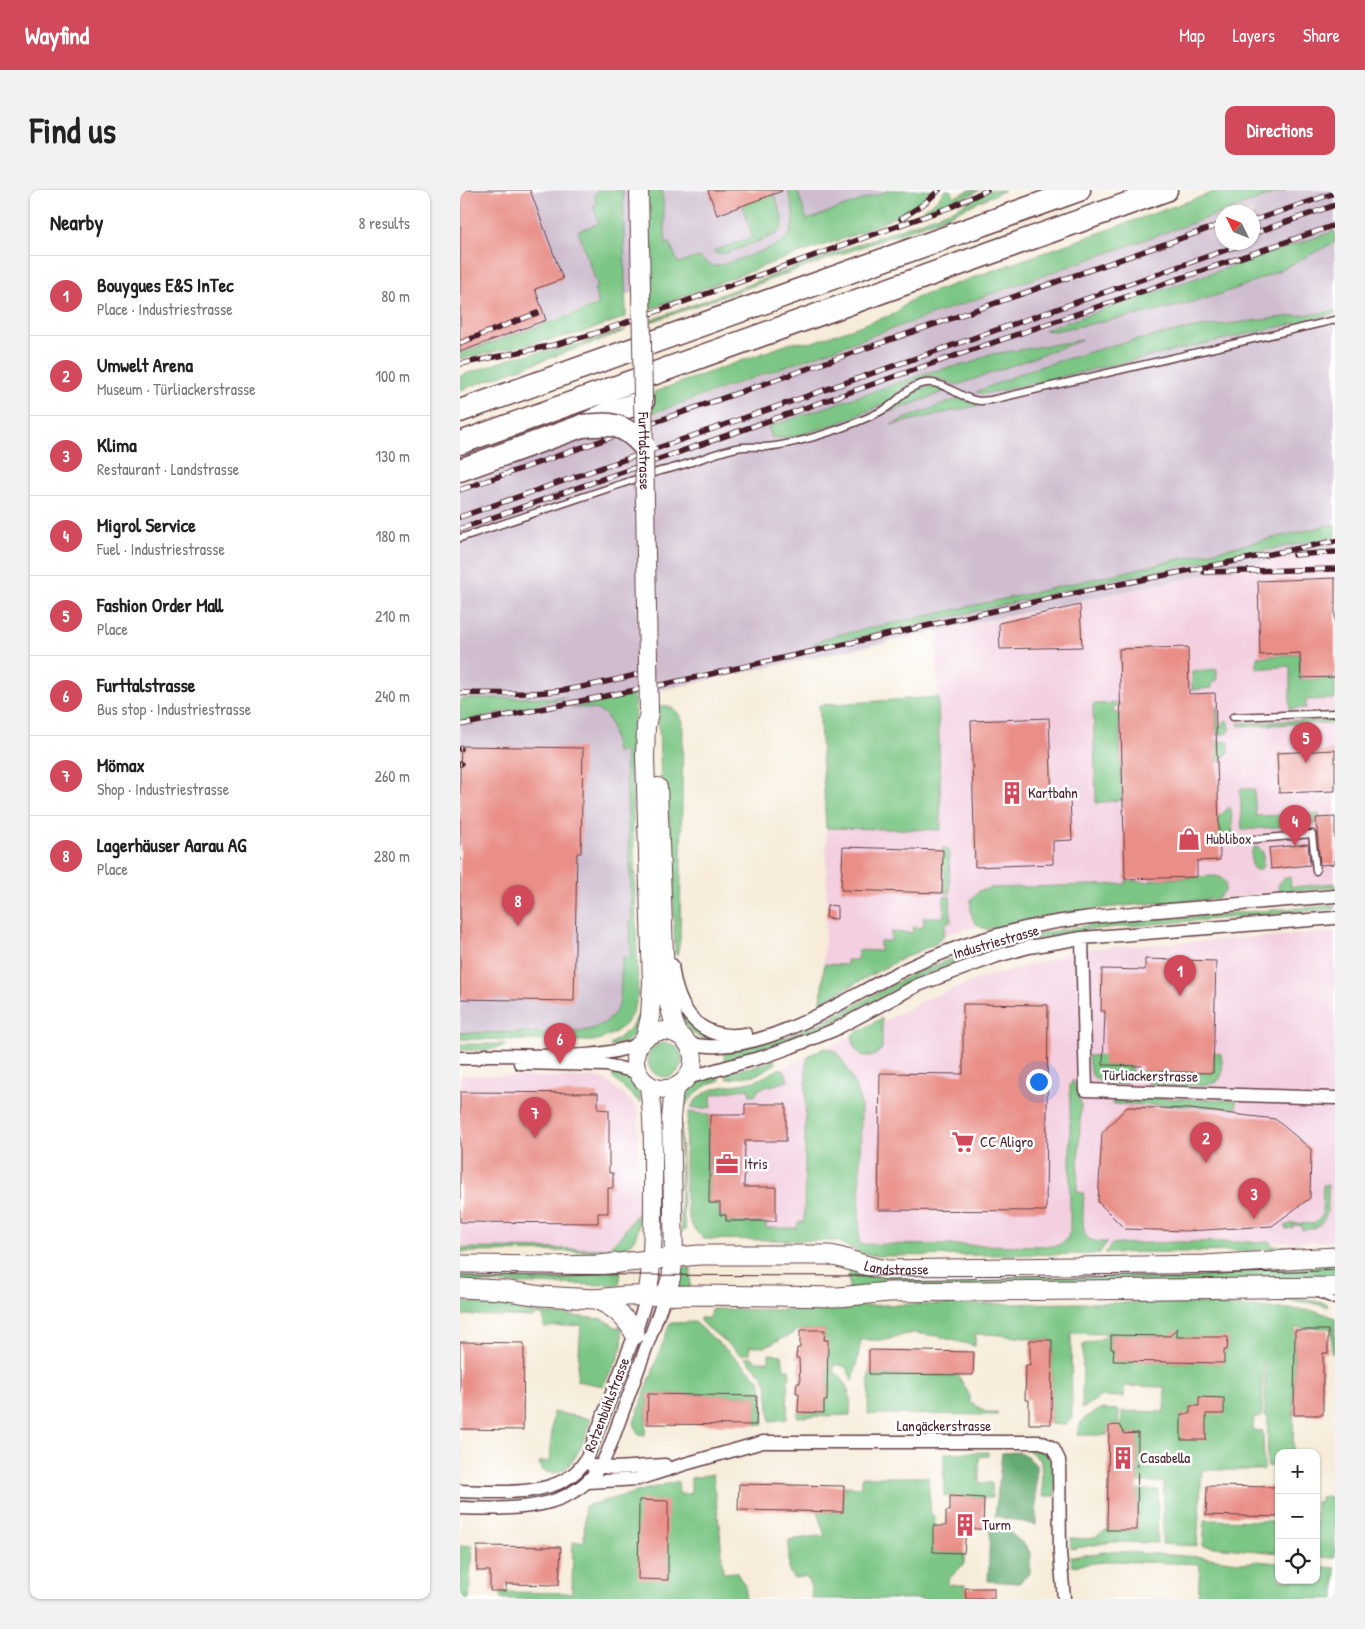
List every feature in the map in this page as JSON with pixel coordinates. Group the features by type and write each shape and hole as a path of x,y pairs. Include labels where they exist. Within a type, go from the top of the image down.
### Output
{"highway":[{"path":"460,411 1079,190"},
{"path":"460,443 1166,190"},
{"path":"460,470 582,426 611,412 643,402"},
{"path":"582,426 603,424 619,426 632,434 644,446"}],"main road":[{"name":"Furttalstrasse","path":"639,190 649,712 656,754 668,1001 682,1039"},
{"name":"Furttalstrasse","path":"642,1041 650,1017 652,983 644,757 649,712"},
{"path":"656,1296 670,1278 674,1257 671,1118 680,1083 692,1070 693,1061 692,1052 682,1039 661,1031 642,1041 636,1052 635,1060 637,1072 643,1081 657,1089 680,1083"},
{"path":"649,1086 654,1131 652,1259 656,1296"},
{"name":"Landstrasse","path":"460,1265 557,1266 699,1255 829,1255 874,1269 888,1270 1205,1265 1335,1257"},
{"name":"Landstrasse","path":"460,1288 595,1299 656,1296 840,1297 888,1292 1335,1287"},
{"path":"595,1299 615,1309 628,1322 635,1334"}],"street":[{"name":"Industriestrasse","path":"662,887 670,920 671,961 674,981 681,1003 692,1018 708,1030 718,1034 735,1036 786,1029"},
{"name":"Industriestrasse","path":"682,1039 718,1046 757,1040 845,1002 882,981 922,962 962,946 1009,932 1087,917 1335,896"},
{"name":"Industriestrasse","path":"680,1083 791,1048 834,1030 918,985 997,956 1029,947 1082,938 1335,918"},
{"name":"Türliackerstrasse","path":"1082,938 1086,1090 1335,1098"},
{"path":"460,1058 476,1058 486,1055 587,1055 626,1050 642,1041"},
{"path":"476,1058 484,1062 606,1065 637,1072"},
{"name":"Rotzenbühlstrasse","path":"460,1492 536,1490 568,1477 581,1465 589,1453 635,1334 656,1296"},
{"name":"Rotzenbühlstrasse","path":"460,1508 532,1507 568,1495 588,1482 600,1467 613,1438 656,1296"},
{"name":"Langäckerstrasse","path":"588,1482 638,1479 763,1442 1041,1442 1053,1448 1059,1460 1061,1561 1064,1599"},
{"name":"Langäckerstrasse","path":"581,1465 639,1467 685,1464"},
{"path":"581,1465 588,1482"}],"lane":[{"path":"460,538 660,471 679,467 737,448 768,447 803,440 832,431 886,409 897,401 905,391 928,382 939,384 971,399 980,401 991,400 1335,320"},
{"path":"1232,717 1335,713"},
{"path":"1235,840 1312,834 1316,871"},
{"path":"1306,1288 1335,1301"}],"shaded area":[{"path":"460,190 939,190 766,250 595,305 460,353"},
{"path":"1290,190 1335,190 1335,547 632,696 630,749 637,981 609,1036 460,1038 460,483 1215,215 1215,250 1260,250 1260,205 1246,205"},
{"path":"1335,547 1335,888 1006,919 943,935 822,990 827,905 826,828 941,830 936,633"},
{"path":"1335,932 1335,1241 866,1254 837,1241 704,1239 693,1228 688,1214 685,1158 687,1119 696,1098 705,1092 717,1087 756,1080 885,1021 923,1001 978,979 1055,958 1070,952 1101,948"},
{"path":"460,1075 601,1078 632,1102 638,1110 639,1218 637,1236 632,1244 613,1252 460,1247"}],"green space":[{"path":"597,190 623,190 626,317 581,333 460,359 460,354 462,353 599,305 594,289 598,287 578,231 599,223 593,207 597,205 594,194 598,192"},
{"path":"647,190 662,190 666,244 670,243 678,263 699,257 709,264 716,266 781,243 789,235 793,218 788,190 797,190 807,220 889,190 935,190 899,214 862,232 783,259 651,309"},
{"path":"945,190 950,190 954,197 970,190 980,190 916,215 936,201"},
{"path":"991,190 1005,190 943,218 651,322 651,320 955,209"},
{"path":"1220,190 1286,190 1243,205 1215,205 1215,215 651,414 654,392 794,342 810,343 894,314 908,302"},
{"path":"774,194 783,220 782,227 777,234 727,253 716,254 714,251 753,237 742,206"},
{"path":"1335,231 1335,242 1265,277 1236,289 1138,315 1054,331 1044,330"},
{"path":"1335,311 1335,314 1004,390 983,394 976,392 1029,370 1117,344 1194,328"},
{"path":"626,330 460,390 460,376 515,357 569,347"},
{"path":"1082,340 958,385 934,377 919,379 907,385 885,404 839,423 794,437 772,438 768,427 933,371 971,363 987,355"},
{"path":"932,386 946,391 888,412 914,392"},
{"path":"960,398 980,405 891,425 909,417"},
{"path":"1335,524 1335,537 1119,578 908,627 819,646 813,644 833,636"},
{"path":"1299,654 1300,680 1335,678 1335,699 1306,700 1306,708 1290,709 1290,666 1257,669 1257,657"},
{"path":"1217,669 1217,681 1212,682 1212,688 1192,690 1192,671"},
{"path":"634,695 635,727 632,779 638,993 633,1011 624,1025 618,1030 611,1035 593,1041 460,1039 460,1033 584,1031 603,1024 617,1009 620,1002 622,957 631,958 630,923 632,919 625,752 616,752 610,722 606,716 594,709 571,708"},
{"path":"567,697 460,722 460,699"},
{"path":"938,697 941,830 826,828 819,705"},
{"path":"1119,703 1119,706 1113,707 1114,713 1119,713 1122,800 1096,803 1093,704"},
{"path":"658,706 667,706 674,709 683,722 680,940 677,956 675,954 671,834 661,779"},
{"path":"1216,707 1218,707 1219,727 1226,720 1229,722 1229,733 1217,735"},
{"path":"1331,719 1332,723 1239,726 1238,723"},
{"path":"1217,741 1229,742 1229,752 1217,763"},
{"path":"1240,789 1254,789 1256,816 1319,814 1320,818 1316,819 1316,824 1242,830"},
{"path":"1229,807 1231,809 1233,833 1219,837 1219,815"},
{"path":"943,847 949,853 950,893 944,893 945,871 942,871"},
{"path":"1255,847 1263,852 1263,866 1260,870 1252,867 1251,852"},
{"path":"1216,876 1226,883 1225,891 1217,899 1077,911 1030,919 989,929 977,924 971,913 971,899 979,891 991,888 1126,884 1126,880 1150,882 1151,880"},
{"path":"1290,877 1291,887 1335,883 1335,887 1281,893 1278,888 1279,883 1283,879"},
{"path":"950,896 951,922 946,922 944,935 937,943 899,960 821,1002 824,964 847,965 847,960 857,960 858,950 880,951 880,941 891,941 891,932 912,933 913,927 923,928 924,917 944,917 944,897"},
{"path":"1335,905 1335,909 1085,930 1009,945 966,958 915,979 840,1019 809,1033 725,1062 723,1050 763,1043 791,1035 823,1022 913,974 1013,938 1095,924"},
{"path":"673,1000 713,1037 713,1042 698,1037 687,1027 682,1021"},
{"path":"644,1005 636,1033 627,1041 610,1047 612,1043 630,1029"},
{"path":"882,1018 882,1049 874,1056 863,1056 855,1049 852,1035"},
{"path":"665,1043 677,1048 682,1060 677,1072 665,1077 653,1072 648,1060 653,1048"},
{"path":"460,1044 505,1044 505,1046 488,1050 460,1050"},
{"path":"825,1048 833,1050 842,1059 854,1084 861,1106 859,1244 1055,1246 1063,1242 1068,1237 1070,1231 1070,1085 1073,1080 1081,1104 1077,1192 1084,1193 1083,1223 1088,1238 1097,1242 1107,1242 1099,1254 878,1256 858,1252 837,1241 704,1239 692,1225 687,1205 685,1147 689,1112 709,1115 708,1203 719,1204 719,1216 725,1216 726,1222 766,1223 766,1228 797,1228 798,1222 804,1222 806,1065 808,1056"},
{"path":"1214,1052 1221,1054 1222,1075 1218,1081 1213,1083 1197,1086 1150,1084 1142,1078 1142,1071 1213,1073"},
{"path":"1104,1055 1104,1065 1132,1066 1131,1076 1128,1081 1114,1085 1103,1083 1092,1075 1088,1056"},
{"path":"774,1060 775,1064 756,1075 727,1079 726,1072 757,1066"},
{"path":"781,1068 786,1073 788,1081 759,1089 755,1096 750,1095 748,1088 711,1095 712,1107 702,1109 691,1107 705,1093 713,1089 748,1083"},
{"path":"612,1072 628,1079 636,1087 641,1103 613,1078"},
{"path":"719,1074 720,1080 707,1085 698,1092 689,1100 682,1111 686,1097 694,1086 705,1079"},
{"path":"1113,1097 1236,1100 1236,1108 1112,1104"},
{"path":"680,1122 683,1213 686,1229 681,1232"},
{"path":"1323,1185 1328,1185 1328,1193 1326,1215 1323,1221 1311,1229 1302,1230 1302,1226 1293,1225 1293,1228 1286,1229 1285,1226 1292,1223 1314,1224 1322,1216"},
{"path":"636,1215 639,1215 635,1237 630,1245 619,1251 460,1252 460,1248 607,1249 619,1238"},
{"path":"1270,1242 1272,1246 1300,1246 1246,1251 1105,1253 1112,1244"},
{"path":"1335,1262 1335,1283 849,1292 849,1267"},
{"path":"680,1268 691,1268 690,1291 673,1285"},
{"path":"460,1270 621,1272 619,1285 460,1283"},
{"path":"1188,1296 1304,1299 1328,1304 1327,1307 1308,1302 1234,1300"},
{"path":"506,1299 580,1309 579,1312 541,1309"},
{"path":"460,1302 499,1303 532,1312 602,1319 616,1328 620,1326 622,1334 621,1349 615,1365 603,1386 577,1381 581,1325 544,1327 543,1315 534,1315 534,1317 460,1315"},
{"path":"1189,1302 1293,1309 1318,1312 1335,1318 1335,1353 1331,1353 1332,1328 1295,1328 1293,1449 1275,1449 1275,1467 1267,1466 1268,1417 1265,1416 1265,1361 1263,1361 1262,1417 1254,1417 1253,1430 1263,1431 1264,1470 1202,1470 1197,1546 1162,1544 1164,1482 1138,1482 1138,1433 1121,1434 1122,1411 1164,1412 1165,1387 1124,1386 1124,1397 1101,1396 1082,1409 1083,1345 1111,1335 1114,1361 1223,1363 1224,1350 1227,1350 1227,1338 1177,1337 1173,1333 1170,1336 1071,1333 1072,1418 1066,1424 1060,1425 1051,1424 1052,1340 975,1334 975,1346 937,1336 914,1333 887,1340 861,1340 853,1382 846,1367 835,1364 833,1371 848,1390 850,1415 797,1417 798,1412 824,1412 824,1401 827,1401 828,1341 824,1340 825,1330 800,1330 764,1347 750,1346 750,1353 741,1355 700,1321 700,1318 710,1318 711,1309 802,1310 881,1305"},
{"path":"695,1322 760,1380 764,1424 756,1425 757,1396 648,1394 645,1435 638,1434 634,1423 670,1323"},
{"path":"769,1354 782,1355 784,1369 789,1369 787,1419 770,1421 767,1384 763,1376 745,1358 750,1356 756,1361 769,1361"},
{"path":"869,1374 958,1375 970,1396 970,1402 986,1412 997,1412 998,1415 868,1414"},
{"path":"1101,1409 1119,1410 1118,1424 1108,1424 1107,1435 1077,1435 1079,1425 1084,1419"},
{"path":"553,1412 591,1419 575,1458 560,1471 551,1473 541,1470 539,1462 550,1461"},
{"path":"1026,1448 1037,1450 1050,1457 1055,1470 1055,1496 1043,1496 1041,1461"},
{"path":"988,1452 988,1456 979,1457 979,1483 992,1483 992,1498 944,1496 944,1453"},
{"path":"1018,1452 1027,1456 1036,1465 1036,1525 995,1516 1002,1453"},
{"path":"713,1474 723,1573 736,1572 746,1587 745,1599 501,1599 501,1592 572,1593 573,1542 584,1542 585,1506 678,1481 679,1494 691,1494 691,1478"},
{"path":"862,1477 928,1477 931,1515 935,1516 933,1551 964,1553 964,1564 948,1580 948,1585 965,1585 966,1599 812,1599 810,1582 805,1577 793,1578 789,1571 789,1540 825,1537 818,1512 843,1512 844,1486 862,1487"},
{"path":"573,1482 574,1484 554,1494 524,1501 463,1501 464,1499 534,1497 560,1489"},
{"path":"1137,1490 1158,1490 1157,1543 1111,1542 1071,1549 1071,1538 1087,1539 1107,1530 1137,1530"},
{"path":"1320,1497 1335,1497 1335,1558 1320,1557"},
{"path":"1205,1520 1275,1521 1275,1553 1203,1546"},
{"path":"990,1529 1007,1530 1027,1547 1030,1553 1030,1573 1019,1583 988,1581"},
{"path":"472,1545 469,1599 460,1599 460,1546"},
{"path":"1111,1551 1201,1557 1245,1563 1256,1561 1275,1563 1275,1584 1320,1584 1320,1566 1335,1568 1335,1599 1198,1599 1200,1564 1111,1561 1072,1566 1071,1557"}],"building":[{"path":"460,190 530,190 563,279 535,289 546,320 460,352"},
{"path":"708,190 782,190 782,191 717,215"},
{"path":"1335,578 1335,677 1301,678 1300,653 1260,655 1258,581"},
{"path":"1080,605 1082,647 1000,649 999,623"},
{"path":"1188,647 1189,694 1215,693 1220,860 1197,861 1197,877 1125,879 1119,649"},
{"name":"Kartbahn","path":"1049,718 1052,800 1070,799 1072,840 1053,841 1053,864 975,867 971,721"},
{"path":"461,746 583,748 581,853 577,853 574,1001 460,999"},
{"path":"1335,750 1335,791 1279,793 1277,753"},
{"path":"1335,817 1335,864 1320,865 1316,818"},
{"path":"1308,844 1310,865 1271,869 1269,848"},
{"path":"843,847 943,850 942,893 841,890"},
{"path":"827,905 837,906 837,919 826,918"},
{"path":"1145,959 1216,961 1213,1073 1142,1071 1142,1066 1103,1065 1105,1011 1101,1011 1102,969 1145,970"},
{"name":"CC Aligro","path":"963,1004 1048,1005 1046,1211 878,1210 880,1073 963,1074"},
{"path":"460,1092 598,1093 598,1109 609,1110 609,1173 613,1173 613,1188 608,1188 608,1213 598,1213 598,1223 460,1222"},
{"name":"Itris","path":"745,1104 786,1104 786,1141 745,1141 744,1187 776,1187 776,1221 726,1221 726,1215 720,1215 720,1203 709,1203 710,1115 745,1115"},
{"path":"1127,1107 1190,1109 1275,1119 1311,1149 1310,1198 1272,1226 1187,1231 1125,1229 1098,1202 1102,1133"},
{"path":"1177,1328 1177,1337 1228,1337 1227,1350 1224,1350 1224,1363 1113,1361 1114,1349 1111,1349 1111,1335 1170,1336"},
{"path":"800,1330 825,1330 824,1340 828,1340 827,1401 824,1401 824,1413 798,1412 799,1393 796,1393 797,1383 800,1383 799,1358 796,1358 797,1348 800,1348"},
{"path":"1295,1330 1328,1330 1328,1353 1323,1353 1323,1415 1294,1415"},
{"path":"1030,1340 1052,1340 1051,1424 1029,1424 1029,1400 1025,1400 1026,1365 1030,1365"},
{"path":"460,1342 524,1343 523,1430 460,1429"},
{"path":"869,1350 974,1352 973,1375 869,1374"},
{"path":"648,1394 757,1396 756,1425 647,1424"},
{"path":"1199,1397 1224,1398 1224,1414 1206,1414 1206,1440 1181,1440 1181,1414 1190,1414 1190,1406 1199,1406"},
{"name":"Casabella","path":"1119,1425 1124,1434 1138,1433 1137,1530 1107,1530 1109,1426"},
{"path":"739,1484 844,1486 843,1512 738,1510"},
{"path":"1207,1486 1275,1487 1275,1517 1206,1515"},
{"name":"Turm","path":"950,1496 984,1498 983,1529 966,1529 964,1553 933,1552 933,1526 946,1526 946,1511 950,1511"},
{"path":"639,1500 668,1501 668,1580 638,1579"},
{"path":"477,1546 561,1547 559,1585 506,1584 506,1591 490,1591 490,1571 477,1571"},
{"path":"965,1588 994,1588 994,1599 966,1599"}],"tram line":[{"path":"460,1273 983,1276 1193,1274 1335,1270"}],"railway":[{"path":"901,219 925,203 939,190"},
{"path":"460,364 554,345 593,334 951,207 987,190"},
{"path":"1260,218 1335,193"},
{"path":"1260,231 1335,205"},
{"path":"460,529 1335,225"},
{"path":"460,490 1215,226"},
{"path":"460,517 1226,250"},
{"path":"460,343 537,313"},
{"path":"460,725 666,684 1056,597 1335,541"},
{"path":"1294,555 1335,552"},
{"path":"1204,572 1335,569"},
{"path":"460,693 557,691 648,672"}],"place":[{"name":"Fashion Order Mall","path":"1306,763"},
{"name":"Kartbahn","path":"1012,793"},
{"name":"Hublibox","path":"1189,839"},
{"name":"Migrol Service","path":"1295,846"},
{"name":"Lagerhäuser Aarau AG","path":"518,926"},
{"name":"Bouygues E&S InTec","path":"1180,996"},
{"name":"Furttalstrasse","path":"560,1064"},
{"name":"Mömax","path":"535,1138"},
{"name":"CC Aligro","path":"963,1142"},
{"name":"Umwelt Arena","path":"1206,1163"},
{"name":"Itris","path":"727,1164"},
{"name":"Klima","path":"1254,1219"},
{"name":"Casabella","path":"1123,1458"},
{"name":"Turm","path":"965,1525"}]}
